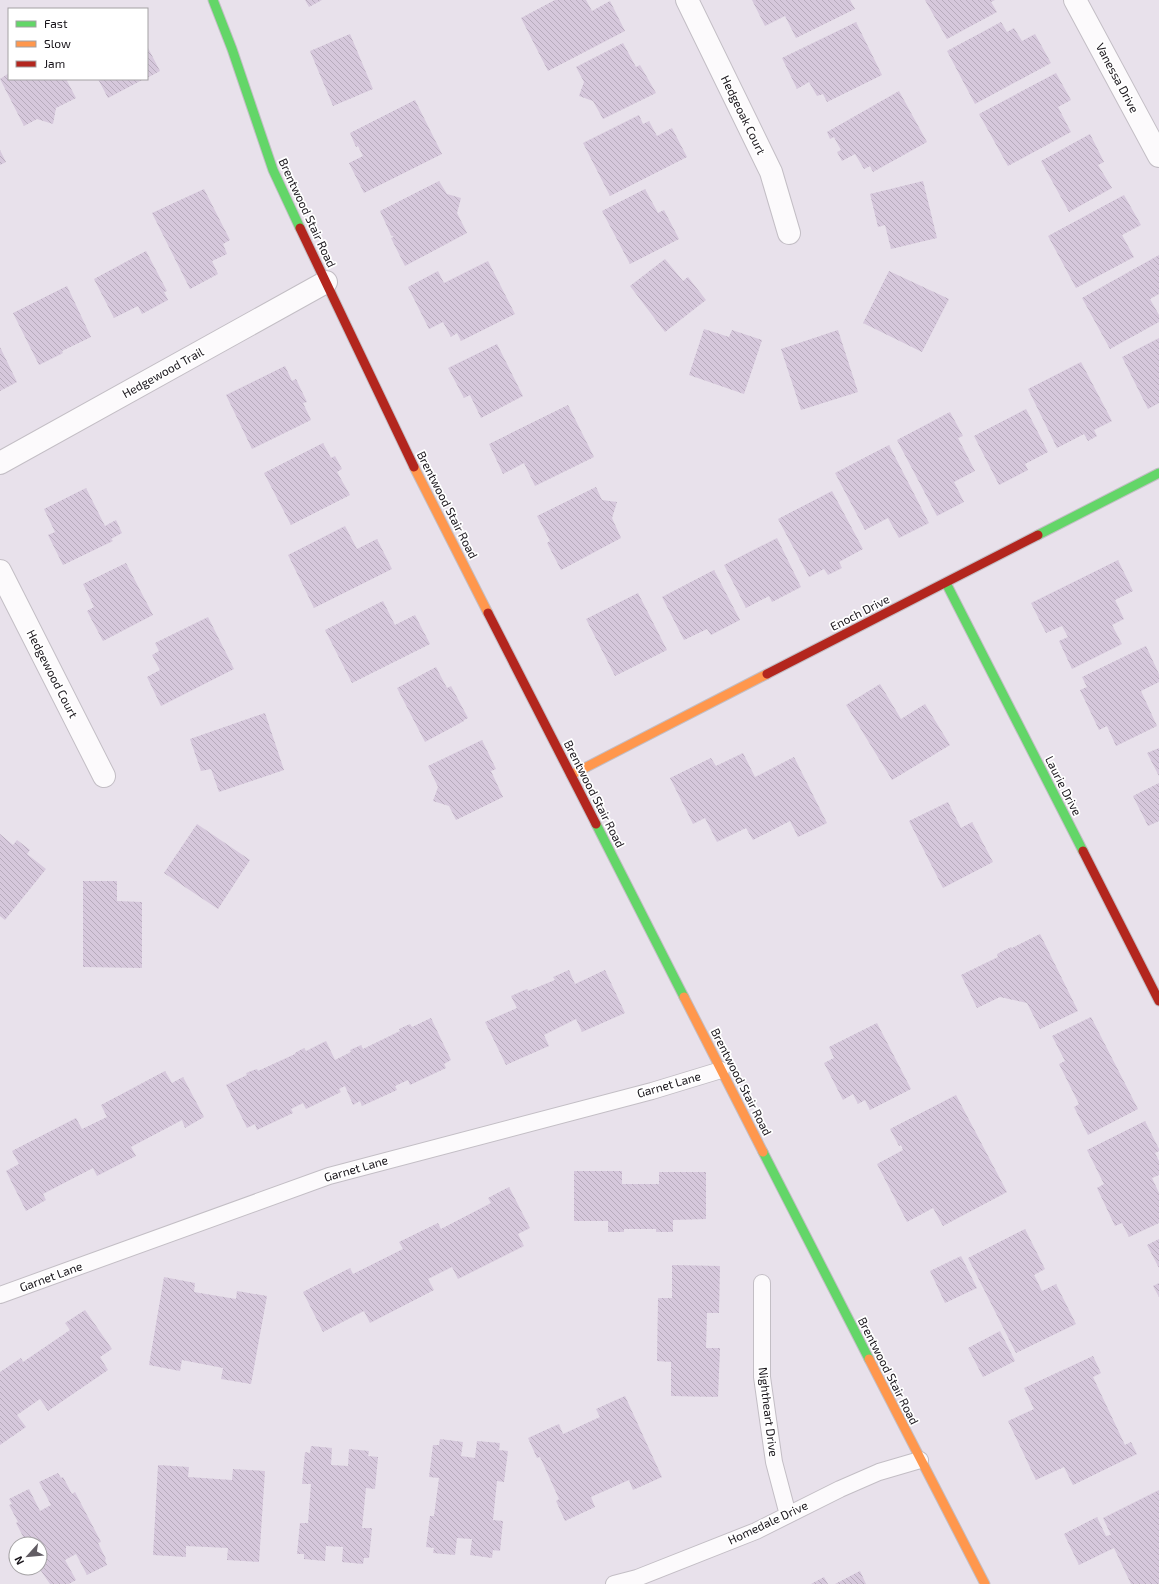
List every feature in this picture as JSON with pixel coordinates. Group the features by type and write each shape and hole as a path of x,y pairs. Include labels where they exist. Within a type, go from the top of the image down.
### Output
{"main road":[{"name":"Brentwood Stair Road","path":"213,0 232,49 273,170 408,455 920,1460 985,1584"},
{"name":"Enoch Drive","path":"571,775 1159,473"},
{"name":"Laurie Drive","path":"946,582 1159,1001"}],"street":[{"name":"Hedgeoak Court","path":"687,0 771,172 789,233"},
{"name":"Vanessa Drive","path":"1075,0 1159,156"},
{"name":"Hedgewood Trail","path":"0,463 326,282"},
{"name":"Hedgewood Court","path":"0,571 104,776"}],"lane":[{"name":"Garnet Lane","path":"0,1295 329,1176 652,1091 721,1070"},
{"name":"Nightheart Drive","path":"762,1283 762,1377 774,1462 788,1514"},
{"name":"Homedale Drive","path":"614,1584 637,1578 756,1531 840,1488 879,1472 920,1460"}],"building":[{"path":"305,0 322,0 309,7"},
{"path":"555,0 586,0 592,11 610,1 625,31 548,71 521,18"},
{"path":"752,0 850,0 855,9 796,38 785,16 765,26"},
{"path":"925,0 995,0 991,2 997,12 947,39"},
{"path":"856,22 882,75 827,102 823,94 817,96 809,82 797,89 782,58"},
{"path":"1001,22 1007,32 1014,28 1022,41 1035,34 1051,63 975,104 947,51"},
{"path":"350,34 373,89 333,106 310,51"},
{"path":"623,43 636,67 640,65 656,93 603,119 593,101 579,96 584,82 576,67"},
{"path":"148,48 160,71 148,77"},
{"path":"1056,73 1071,100 1058,107 1071,132 1008,166 979,114"},
{"path":"8,74 8,80 67,80 76,98 56,108 53,124 37,119 24,126 0,79"},
{"path":"99,80 142,80 108,98"},
{"path":"899,91 927,142 873,172 870,166 864,169 855,154 842,161 837,152 841,150 834,137 830,139 827,132"},
{"path":"415,100 442,154 364,193 349,163 363,156 358,146 356,147 350,133"},
{"path":"639,115 643,124 649,121 657,136 672,128 687,157 610,196 583,143"},
{"path":"1090,134 1104,162 1098,165 1112,188 1069,212 1041,161"},
{"path":"0,150 6,162 0,165"},
{"path":"439,181 447,194 461,198 457,213 467,233 405,266 391,238 394,237 391,235 380,211"},
{"path":"923,181 937,238 891,249 885,225 878,227 870,194"},
{"path":"204,189 230,240 223,244 227,254 212,261 218,274 190,289 152,213"},
{"path":"645,189 658,213 664,210 679,239 630,264 602,211"},
{"path":"1124,195 1141,225 1122,235 1134,257 1076,288 1048,236"},
{"path":"146,251 167,291 164,292 168,300 142,314 138,306 114,318 94,279"},
{"path":"1159,255 1159,294 1150,299 1159,315 1159,322 1110,349 1082,298"},
{"path":"665,259 683,281 688,277 706,300 665,332 630,286"},
{"path":"488,261 515,314 461,341 457,333 451,337 443,322 429,329 408,287 438,271 444,283"},
{"path":"889,271 949,299 922,352 863,323"},
{"path":"67,286 91,337 62,351 63,353 39,365 13,313"},
{"path":"704,329 729,337 732,330 762,340 744,394 689,375"},
{"path":"838,330 858,392 801,410 781,349"},
{"path":"1159,338 1159,403 1148,409 1122,357"},
{"path":"497,344 523,396 481,418 470,395 464,398 448,368"},
{"path":"0,347 17,382 0,391"},
{"path":"1081,362 1112,421 1094,430 1097,436 1088,441 1084,434 1057,448 1028,389"},
{"path":"285,366 292,381 296,379 307,402 303,403 311,420 252,449 226,395"},
{"path":"568,405 594,457 535,486 524,463 503,474 489,444"},
{"path":"1026,409 1048,452 1025,464 1028,470 999,485 974,436"},
{"path":"950,412 963,436 958,438 975,471 954,482 964,502 937,516 897,440"},
{"path":"323,443 331,458 335,456 342,469 337,472 350,495 291,525 264,473"},
{"path":"889,445 929,523 899,538 888,518 865,530 835,473"},
{"path":"596,487 602,500 617,502 612,518 621,538 561,570 547,543 550,541 537,516"},
{"path":"86,488 105,526 116,520 122,533 111,539 113,541 63,565 48,535 55,532 44,509"},
{"path":"832,491 863,549 839,562 842,568 828,575 824,569 809,577 778,519"},
{"path":"345,526 357,549 377,539 392,569 314,608 288,555"},
{"path":"777,538 801,587 772,602 769,596 746,608 724,565"},
{"path":"1118,560 1133,591 1115,600 1124,619 1112,625 1122,644 1072,669 1059,641 1068,637 1062,626 1046,633 1031,603"},
{"path":"126,563 153,615 103,641 87,611 94,607 83,584"},
{"path":"714,570 740,620 711,635 707,629 684,640 662,597"},
{"path":"638,593 667,650 615,676 586,619"},
{"path":"383,601 395,625 415,615 430,644 352,683 325,630"},
{"path":"208,617 234,669 161,706 147,677 160,670 152,655 159,651 155,643"},
{"path":"1146,646 1159,674 1159,682 1141,691 1157,726 1116,746 1107,726 1099,730 1080,690 1087,687 1082,677"},
{"path":"436,667 447,688 451,686 468,718 425,742 397,688"},
{"path":"880,684 901,719 925,704 950,745 892,780 846,705"},
{"path":"265,713 284,770 219,792 211,769 201,771 190,739"},
{"path":"482,740 496,769 491,771 503,797 456,820 449,806 433,801 438,787 428,766"},
{"path":"1159,748 1159,776 1147,753"},
{"path":"743,753 755,777 794,757 827,823 798,837 790,821 753,840 746,828 717,842 705,818 693,824 670,778 711,758 716,766"},
{"path":"1159,783 1159,821 1148,826 1133,796"},
{"path":"948,802 961,828 972,822 993,862 943,888 909,821"},
{"path":"197,824 250,860 218,909 164,873"},
{"path":"0,834 13,845 17,840 30,850 27,854 46,869 5,920 0,916"},
{"path":"83,881 117,881 117,901 142,902 142,968 83,967"},
{"path":"1040,934 1078,1011 1040,1029 1027,1003 1000,997 977,1008 961,975 998,957 997,954"},
{"path":"569,970 575,984 605,970 625,1013 582,1032 576,1019 544,1035 549,1046 506,1065 485,1022 517,1008 511,996 555,980 553,977"},
{"path":"1091,1017 1138,1109 1088,1135 1074,1107 1079,1104 1059,1064 1065,1061 1052,1036"},
{"path":"431,1018 451,1060 444,1064 446,1068 410,1085 408,1080 395,1086 397,1090 362,1106 360,1101 353,1105 345,1086 339,1089 341,1092 306,1109 303,1103 291,1109 293,1113 257,1130 255,1124 247,1128 226,1085 247,1075 246,1073 257,1069 258,1071 295,1054 304,1048 306,1051 326,1041 335,1060 361,1045 363,1049 400,1031 399,1029 410,1024 412,1027"},
{"path":"877,1023 911,1089 870,1110 865,1100 858,1104 853,1094 843,1100 824,1063 834,1058 829,1047"},
{"path":"165,1071 172,1083 183,1077 204,1117 185,1128 182,1120 131,1147 136,1156 97,1176 93,1168 43,1194 46,1200 26,1211 6,1171 19,1164 12,1151 76,1118 82,1129 107,1117 101,1105"},
{"path":"956,1095 1007,1192 943,1226 933,1208 907,1222 877,1164 903,1150 901,1145 899,1146 890,1129"},
{"path":"1145,1121 1159,1149 1159,1151 1155,1153 1159,1161 1159,1175 1152,1178 1159,1193 1159,1223 1129,1237 1122,1223 1115,1226 1097,1188 1104,1184 1087,1150"},
{"path":"574,1171 622,1171 622,1184 659,1184 659,1172 706,1172 706,1219 673,1220 673,1232 656,1232 656,1229 624,1229 624,1232 608,1232 608,1221 574,1221"},
{"path":"509,1187 530,1228 518,1234 524,1246 458,1279 452,1267 428,1279 434,1290 370,1323 364,1311 323,1332 303,1292 350,1268 353,1274 403,1249 399,1242 438,1223 441,1229 491,1203 488,1198"},
{"path":"1025,1229 1045,1269 1034,1275 1042,1291 1056,1284 1076,1324 1016,1353 968,1258"},
{"path":"1159,1239 1159,1268 1147,1245"},
{"path":"961,1256 977,1288 945,1303 930,1271"},
{"path":"672,1265 720,1266 719,1313 707,1313 706,1348 720,1348 718,1397 671,1396 671,1362 657,1361 658,1298 672,1298"},
{"path":"164,1277 195,1283 194,1292 236,1299 237,1291 267,1296 251,1384 221,1379 223,1368 182,1360 180,1371 149,1365"},
{"path":"1159,1283 1159,1297 1153,1286"},
{"path":"85,1310 112,1349 100,1357 108,1370 48,1411 40,1399 17,1415 26,1427 0,1445 0,1372 21,1358 23,1362 70,1330 65,1323"},
{"path":"1000,1331 1015,1361 983,1377 968,1348"},
{"path":"1093,1356 1101,1373 1093,1377 1125,1445 1131,1442 1137,1454 1073,1485 1064,1467 1036,1480 1008,1421 1034,1409 1024,1388"},
{"path":"625,1396 662,1477 633,1490 629,1480 591,1497 595,1507 565,1521 556,1501 559,1499 540,1457 537,1458 528,1438 559,1424 563,1434 600,1417 596,1409"},
{"path":"440,1439 463,1442 461,1456 475,1458 477,1441 500,1443 499,1450 508,1451 504,1482 497,1481 493,1520 503,1521 500,1551 493,1550 492,1558 470,1555 472,1539 457,1538 455,1555 433,1553 434,1548 426,1547 430,1516 434,1516 439,1478 429,1477 433,1445 439,1445"},
{"path":"311,1446 332,1448 331,1465 348,1466 349,1449 369,1451 368,1456 378,1457 375,1489 366,1488 362,1528 372,1528 369,1558 364,1558 363,1564 342,1562 343,1547 326,1546 325,1561 304,1559 304,1554 297,1554 300,1523 308,1523 311,1484 302,1484 305,1452 310,1453"},
{"path":"158,1465 189,1467 188,1477 232,1480 233,1469 265,1471 259,1562 227,1560 228,1548 186,1546 186,1557 153,1555"},
{"path":"58,1473 61,1478 63,1477 72,1494 75,1492 101,1542 98,1543 106,1559 107,1565 87,1575 76,1554 65,1560 76,1580 69,1584 50,1584 44,1576 48,1576 48,1536 23,1536 16,1523 18,1522 9,1505 12,1504 9,1499 29,1489 40,1511 51,1505 39,1482"},
{"path":"1159,1490 1159,1584 1131,1584 1114,1548 1079,1565 1064,1534 1097,1517 1106,1536 1111,1535 1103,1518"},
{"path":"860,1571 866,1584 835,1584"},
{"path":"824,1577 828,1584 811,1584"}],"traffic: fast":[{"path":"213,0 232,49 273,170 300,228"},
{"path":"1038,535 1159,473"},
{"path":"946,583 1083,851"},
{"path":"596,824 684,997"},
{"path":"763,1152 869,1359"}],"traffic: slow":[{"path":"414,467 488,613"},
{"path":"571,775 767,674"},
{"path":"684,997 763,1152"},
{"path":"869,1359 985,1584"}],"traffic: jam":[{"path":"300,228 414,467"},
{"path":"767,674 1038,535"},
{"path":"488,613 596,824"},
{"path":"1083,851 1159,1001"}]}
